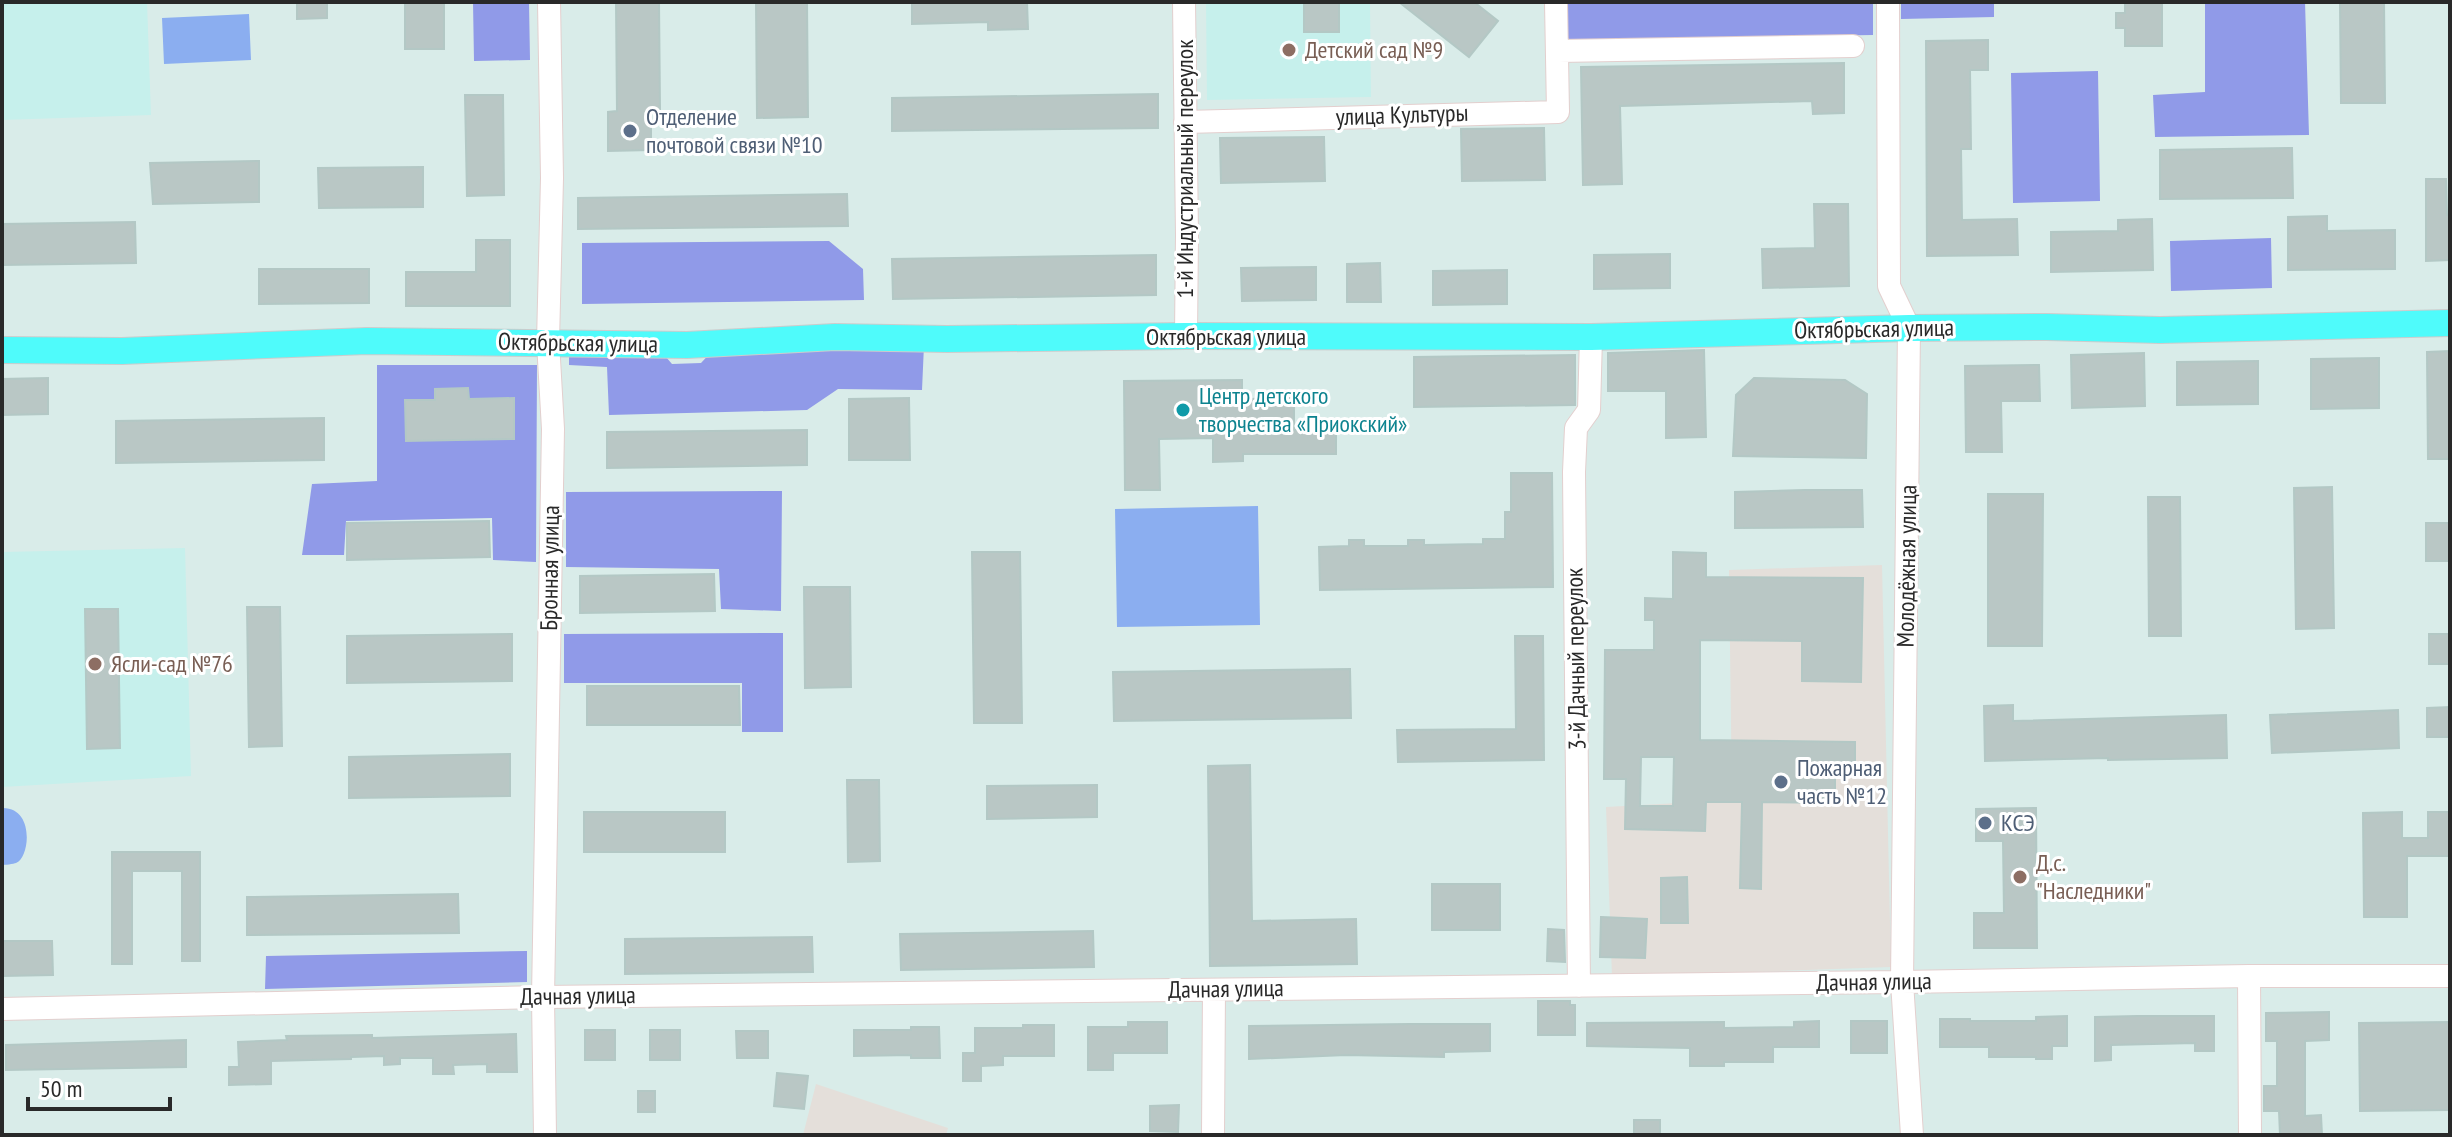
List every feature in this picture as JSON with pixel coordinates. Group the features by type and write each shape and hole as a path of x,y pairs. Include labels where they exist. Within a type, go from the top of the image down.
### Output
{"main road":[{"name":"Октябрьская улица","path":"2,350 122,351 367,341 687,345 835,337 1591,337 1909,328 2160,330 2450,323"}],"street":[{"name":"Бронная улица","path":"545,1135 543,997 553,429 548,342 552,178 549,2"},
{"name":"1-й Индустриальный переулок","path":"1184,2 1186,336"},
{"name":"улица Культуры","path":"1185,122 1558,112 1556,2"},
{"name":"Молодёжная улица","path":"1888,2 1889,286 1909,328 1902,982 1912,1135"},
{"path":"1558,51 1853,46"},
{"name":"3-й Дачный переулок","path":"1579,986 1574,472 1576,428 1589,410 1591,337"},
{"path":"2249,976 2250,1135"},
{"name":"Дачная улица","path":"2,1009 543,997 2450,976"},
{"path":"1213,1135 1214,990"}],"shaded area":[{"path":"2,2 147,2 151,115 2,120"},
{"path":"473,2 529,2 530,60 474,61"},
{"name":"Детский сад №9","path":"1206,2 1370,2 1371,97 1207,100"},
{"path":"1567,2 1873,2 1873,35 1567,40"},
{"path":"1901,2 1994,2 1994,17 1901,19"},
{"path":"2205,2 2305,2 2309,135 2155,137 2153,95 2205,92"},
{"path":"249,14 251,60 164,64 162,18"},
{"path":"2098,71 2100,201 2013,203 2011,73"},
{"path":"2271,238 2272,288 2171,291 2170,241"},
{"path":"829,241 863,269 864,300 582,304 582,243"},
{"path":"924,345 922,390 838,389 807,410 609,415 607,367 569,365 569,349 659,349 672,364 701,363 715,348"},
{"path":"377,365 537,365 536,562 493,560 492,518 346,521 344,555 302,555 312,484 377,481"},
{"path":"782,491 781,611 721,609 719,569 566,567 566,492"},
{"path":"1258,506 1260,625 1117,627 1115,509"},
{"name":"Ясли-сад №76","path":"185,548 191,776 2,787 2,552"},
{"path":"1882,565 1891,967 1612,977 1606,807 1732,800 1729,570"},
{"path":"783,633 783,732 742,732 742,683 564,683 564,634"},
{"path":"2,808 20,815 27,833 21,859 2,865"},
{"path":"527,951 527,982 265,989 266,956"},
{"path":"816,1084 948,1128 946,1135 803,1135"}],"building":[{"path":"297,2 327,2 327,18 297,19"},
{"path":"405,2 444,2 444,49 405,49"},
{"path":"616,2 659,2 660,111 651,111 651,150 608,151 608,112 617,111"},
{"path":"756,2 807,2 808,117 757,118"},
{"path":"912,2 1027,2 1028,29 988,30 988,22 912,24"},
{"path":"1304,2 1339,2 1339,32 1304,32"},
{"path":"1399,2 1474,2 1498,21 1469,57"},
{"path":"2125,2 2162,2 2162,46 2125,46 2125,28 2116,28 2116,13 2125,13"},
{"path":"2340,2 2384,2 2385,103 2341,103"},
{"path":"1988,40 1988,70 1970,70 1971,149 1961,149 1962,220 2017,219 2018,255 1927,256 1926,41"},
{"path":"1844,63 1844,113 1813,114 1812,101 1620,106 1622,184 1583,185 1581,67"},
{"path":"1158,94 1158,128 892,131 892,98"},
{"path":"465,95 503,95 504,195 467,196"},
{"path":"1544,128 1545,180 1462,181 1461,129"},
{"path":"1324,137 1325,181 1221,183 1220,138"},
{"path":"2292,148 2293,198 2160,199 2160,150"},
{"path":"259,161 259,202 153,204 150,163"},
{"path":"423,167 423,207 319,208 318,168"},
{"path":"2426,179 2446,179 2450,260 2426,261"},
{"path":"847,194 848,226 578,229 578,198"},
{"path":"1814,204 1848,204 1849,286 1763,288 1762,249 1815,248"},
{"path":"2327,216 2327,231 2395,230 2395,269 2288,270 2288,217"},
{"path":"2152,219 2153,270 2051,272 2051,232 2118,231 2118,220"},
{"path":"135,222 136,263 2,265 2,224"},
{"path":"476,240 510,240 510,306 406,306 406,272 476,272"},
{"path":"1670,254 1670,288 1594,289 1594,255"},
{"path":"1156,255 1156,295 893,299 892,259"},
{"path":"1380,263 1381,302 1347,302 1347,264"},
{"path":"1316,267 1316,300 1242,301 1241,268"},
{"path":"259,269 369,269 369,303 259,304"},
{"path":"1507,270 1507,304 1433,305 1433,271"},
{"path":"1704,350 1706,437 1666,438 1666,391 1608,391 1608,353"},
{"path":"2450,351 2450,459 2428,459 2427,352"},
{"path":"2144,353 2145,406 2072,408 2071,355"},
{"path":"1575,355 1575,405 1414,407 1414,357"},
{"path":"2379,358 2379,408 2311,409 2311,359"},
{"path":"2258,361 2258,404 2177,405 2177,362"},
{"path":"2039,365 2040,401 2001,401 2002,452 1966,452 1965,366"},
{"path":"48,378 48,414 2,415 2,379"},
{"path":"1754,378 1845,380 1867,394 1866,458 1733,456 1736,395"},
{"name":"Центр детского творчества «Приокский»","path":"1242,380 1242,399 1294,398 1294,430 1336,429 1336,454 1243,454 1243,461 1213,462 1213,438 1159,439 1160,490 1125,490 1124,381"},
{"path":"468,388 469,399 514,398 514,439 406,441 405,400 435,400 435,389"},
{"path":"909,398 910,460 849,460 849,399"},
{"path":"324,418 324,460 116,463 116,421"},
{"path":"807,430 807,465 607,468 607,432"},
{"path":"1511,473 1552,473 1553,587 1320,590 1319,547 1349,546 1349,540 1364,540 1364,546 1408,546 1408,540 1424,540 1424,545 1483,544 1483,539 1505,539 1505,512 1511,512"},
{"path":"2332,487 2334,628 2296,629 2294,488"},
{"path":"1862,490 1863,527 1735,528 1735,492"},
{"path":"1988,494 2043,494 2042,646 1988,646"},
{"path":"2148,497 2180,497 2181,636 2149,636"},
{"path":"489,521 490,557 347,560 347,523"},
{"path":"2426,523 2450,523 2450,561 2426,561"},
{"path":"972,552 1020,552 1022,723 974,723"},
{"path":"1673,552 1706,553 1706,577 1863,578 1861,682 1802,681 1802,641 1700,640 1700,740 1855,742 1855,762 1835,762 1835,803 1762,802 1761,889 1740,888 1742,802 1706,802 1705,831 1625,829 1626,779 1604,779 1605,650 1654,650 1654,620 1645,620 1645,598 1673,599","holes":["1641,757 1674,757 1673,806 1640,806"]},
{"path":"714,574 715,611 580,613 580,576"},
{"path":"804,587 850,587 851,687 805,688"},
{"path":"247,607 280,607 282,746 249,747"},
{"path":"85,609 118,609 120,748 87,749"},
{"path":"512,634 512,681 347,683 347,636"},
{"path":"2429,634 2450,634 2450,664 2429,664"},
{"path":"1515,636 1543,636 1544,760 1398,762 1397,730 1516,729"},
{"path":"1350,669 1351,718 1114,721 1113,672"},
{"path":"587,686 739,686 740,725 587,725"},
{"path":"2013,705 2013,721 2226,715 2227,758 1985,761 1984,706"},
{"path":"2450,707 2450,737 2427,737 2427,708"},
{"path":"2398,710 2399,748 2272,753 2270,715"},
{"path":"510,754 510,796 349,798 349,757"},
{"path":"1250,765 1252,921 1356,919 1357,964 1210,966 1208,766"},
{"path":"847,780 879,780 880,861 848,862"},
{"path":"1097,785 1097,817 987,819 987,786"},
{"name":"Д.с. \"Наследники\"","path":"2036,808 2037,948 1974,948 1974,913 2004,913 2003,841 1976,841 1976,809"},
{"path":"584,812 725,812 725,852 584,852"},
{"path":"2402,812 2402,838 2428,838 2428,812 2450,812 2450,856 2407,856 2407,917 2364,917 2363,813"},
{"path":"112,852 200,852 200,961 182,961 182,871 132,871 132,964 112,964"},
{"path":"1687,877 1688,923 1661,923 1661,878"},
{"path":"1432,884 1500,884 1500,930 1432,930"},
{"path":"458,894 459,933 247,935 247,897"},
{"path":"1601,917 1647,919 1645,958 1600,957"},
{"path":"1548,929 1564,930 1565,962 1547,961"},
{"path":"1093,931 1094,967 901,970 900,934"},
{"path":"812,937 813,972 625,974 625,939"},
{"path":"2,941 52,941 53,975 2,976"},
{"path":"1538,1001 1570,1001 1570,1005 1575,1005 1575,1035 1538,1035"},
{"path":"2329,1012 2329,1040 2305,1041 2305,1116 2321,1115 2322,1135 2280,1135 2279,1111 2264,1111 2264,1086 2277,1086 2277,1041 2266,1041 2266,1013"},
{"path":"2067,1016 2067,1046 2052,1046 2052,1059 1989,1057 1989,1047 1940,1047 1940,1019 2036,1021 2036,1017"},
{"path":"2214,1016 2214,1051 2195,1051 2195,1043 2111,1045 2111,1060 2095,1061 2095,1017"},
{"path":"1819,1021 1819,1047 1773,1047 1773,1062 1690,1066 1690,1048 1587,1046 1587,1023 1724,1022 1724,1028 1794,1027 1794,1022"},
{"path":"1851,1021 1887,1021 1887,1053 1851,1053"},
{"path":"1128,1022 1167,1022 1167,1053 1113,1053 1113,1070 1088,1070 1088,1027 1128,1027"},
{"path":"2450,1022 2450,1110 2360,1111 2359,1023"},
{"path":"1490,1024 1490,1051 1444,1052 1444,1057 1346,1055 1249,1059 1249,1026"},
{"path":"1023,1025 1054,1025 1054,1056 1003,1056 1003,1065 981,1066 981,1081 963,1081 963,1053 975,1053 975,1028 1023,1028"},
{"path":"911,1027 939,1027 940,1058 854,1056 854,1030 911,1030"},
{"path":"585,1030 615,1030 615,1060 585,1060"},
{"path":"650,1030 680,1030 680,1060 650,1060"},
{"path":"736,1031 768,1031 768,1058 737,1058"},
{"path":"516,1034 517,1072 487,1072 487,1064 453,1065 454,1074 433,1074 433,1058 400,1058 400,1064 384,1065 384,1056 351,1057 271,1061 271,1084 229,1085 229,1067 239,1067 238,1042 287,1040 286,1036 372,1035 372,1038"},
{"path":"186,1040 186,1067 6,1070 6,1045"},
{"path":"777,1073 808,1076 804,1109 774,1106"},
{"path":"638,1091 655,1091 655,1112 638,1112"},
{"path":"1179,1105 1178,1132 1150,1131 1150,1106"},
{"path":"1634,1120 1660,1120 1660,1135 1634,1135"}],"place":[{"name":"Детский сад №9","path":"1289,50"},
{"name":"Отделение почтовой связи №10","path":"630,131"},
{"name":"Центр детского творчества «Приокский»","path":"1183,410"},
{"name":"Ясли-сад №76","path":"95,664"},
{"name":"Пожарная часть №12","path":"1781,782"},
{"name":"КСЭ","path":"1985,823"},
{"name":"Д.с. \"Наследники\"","path":"2020,877"}]}
